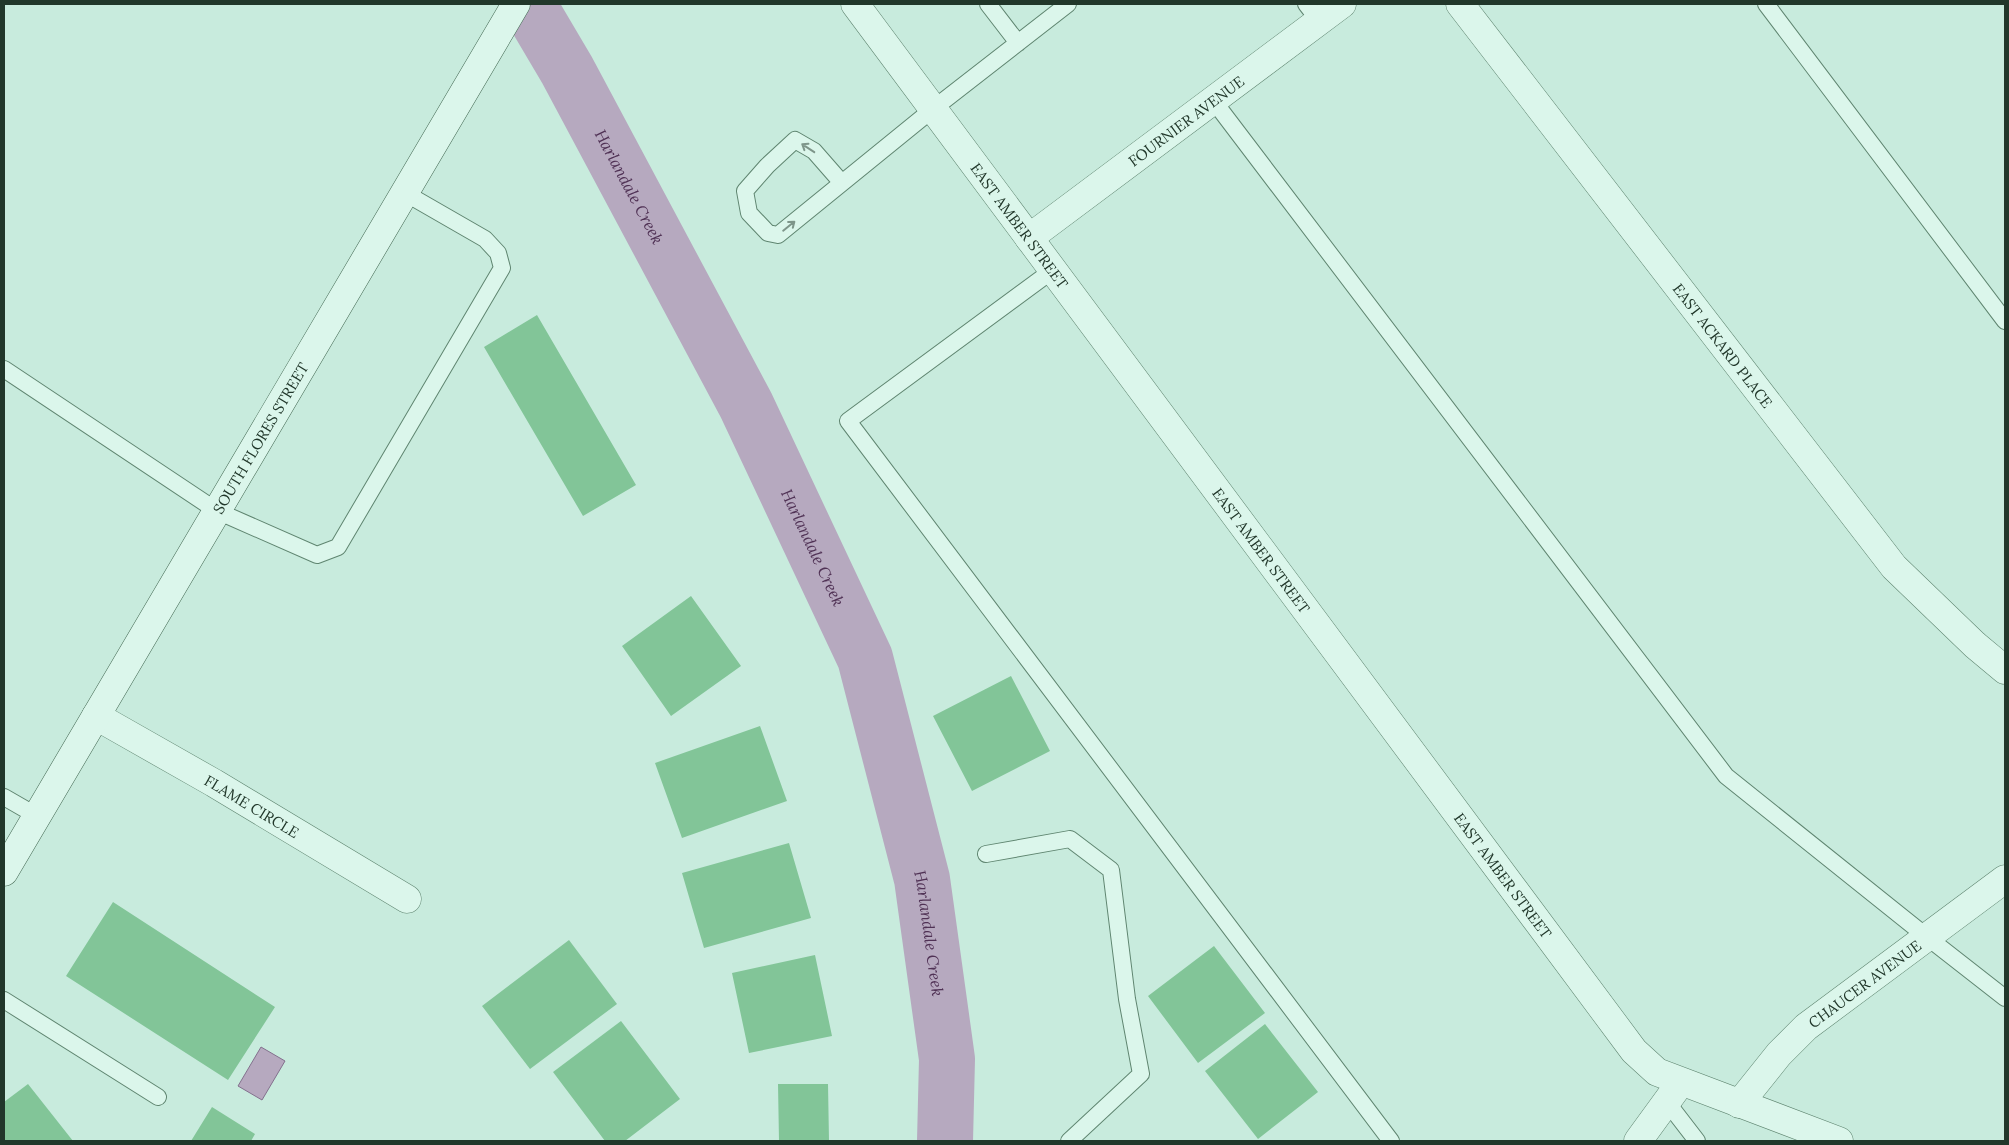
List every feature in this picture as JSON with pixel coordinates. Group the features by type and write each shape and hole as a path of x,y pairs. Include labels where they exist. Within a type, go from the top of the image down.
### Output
{"street":[{"name":"SOUTH FLORES STREET","path":"4,872 516,4"},
{"name":"EAST AMBER STREET","path":"855,4 1634,1051 1657,1072 1674,1092 1739,1104"},
{"name":"FOURNIER AVENUE","path":"1030,238 1213,100 1313,12 1342,4"},
{"name":"EAST ACKARD PLACE","path":"1460,4 1894,567 1975,645 2005,670"},
{"name":"FLAME CIRCLE","path":"96,716 214,783 407,899"},
{"name":"CHAUCER AVENUE","path":"1739,1104 1778,1054 1806,1027 2005,878"},
{"path":"1638,1141 1674,1092"},
{"path":"1739,1104 1839,1141"}],"lane":[{"path":"988,4 1018,43"},
{"path":"842,183 814,151 795,140 767,166 745,191 749,213 768,233 778,235 842,183 933,108 1068,4"},
{"path":"1766,4 2005,321"},
{"path":"1213,100 1726,776 2005,998"},
{"path":"4,369 217,511 317,555 338,547 502,268 498,253 485,239 405,193"},
{"path":"1053,270 848,421 1391,1141"},
{"path":"4,797 37,816"},
{"path":"986,854 1070,839 1111,870 1128,999 1141,1074 1069,1141"},
{"path":"4,1000 158,1097"},
{"path":"1674,1092 1697,1141"}],"shaded area":[{"path":"261,1047 285,1061 262,1100 238,1086"}],"building":[{"path":"537,315 636,485 583,516 484,347"},
{"path":"691,596 741,666 671,716 622,646"},
{"path":"1011,676 1050,751 972,791 933,716"},
{"path":"760,726 787,801 682,838 655,763"},
{"path":"789,843 811,918 704,948 682,873"},
{"path":"113,902 275,1007 228,1080 66,976"},
{"path":"569,940 617,1004 530,1069 482,1006"},
{"path":"1214,946 1265,1013 1198,1063 1148,996"},
{"path":"815,955 832,1036 749,1053 732,973"},
{"path":"621,1021 680,1099 625,1141 605,1141 553,1072"},
{"path":"1265,1024 1318,1092 1258,1139 1205,1071"},
{"path":"28,1084 73,1141 4,1141 4,1102"},
{"path":"778,1084 828,1084 829,1141 779,1141"},
{"path":"212,1107 255,1134 251,1141 191,1141"}],"waterway":[{"name":"Harlandale Creek","path":"528,4 567,70 746,405 865,658 922,879 947,1059 945,1141"}]}
